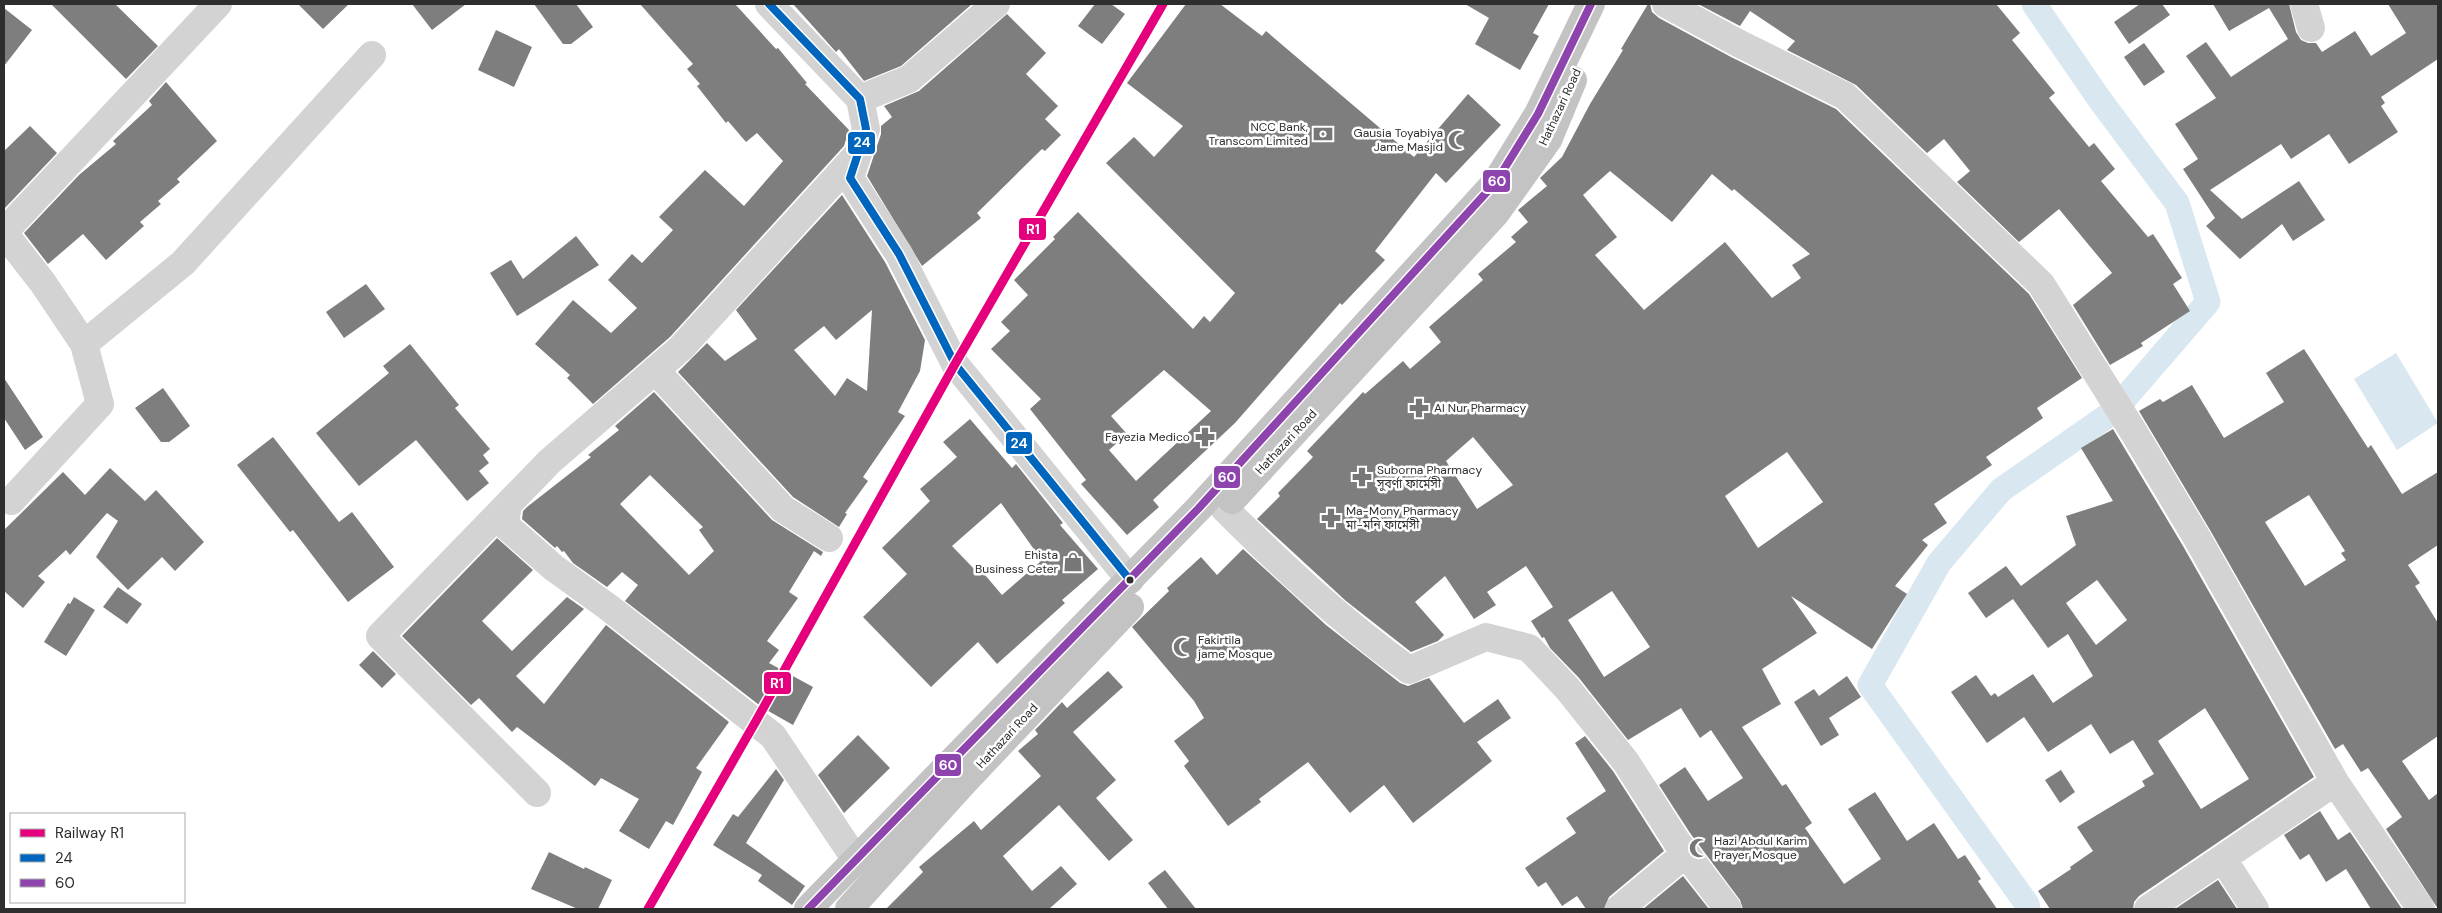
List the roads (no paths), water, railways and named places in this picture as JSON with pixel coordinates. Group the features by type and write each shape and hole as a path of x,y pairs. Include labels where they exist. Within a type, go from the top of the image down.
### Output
{"highway":[{"name":"Hathazari Road","path":"808,909 1205,502 1496,182 1538,114 1591,4"},
{"name":"Hathazari Road","path":"849,909 965,781 1224,508 1496,213 1548,140 1597,25 1608,4"}],"street":[{"path":"11,501 100,404 84,344 43,282 4,232 218,4"},
{"path":"769,4 860,99 866,129 850,178 899,254 955,364 1130,580"},
{"path":"860,99 910,79 996,4"},
{"path":"1666,4 1738,44 1845,96 2041,284 2133,430 2335,782 2421,909"},
{"path":"84,344 183,263 372,55"},
{"path":"537,794 380,636 550,461 681,348 857,155"},
{"path":"655,370 783,509 829,538"},
{"path":"508,505 505,525 554,568 608,607 773,736 856,860"},
{"path":"1224,508 1297,580 1357,632 1409,670 1486,637 1529,648 1567,688 1626,762 1685,854 1728,909"},
{"path":"2148,909 2335,782"},
{"path":"1619,909 1685,854"},
{"path":"2223,859 2255,909"}],"waterway":[{"path":"2028,909 2027,904 1870,685 1939,563 2001,490 2113,412 2208,302 2177,203 2100,100 2034,4"}],"rail line":[{"name":"R1","path":"648,909 756,721 955,364 1163,4"}],"place":[{"name":"NCC Bank, Transcom Limited","path":"1323,134"},
{"name":"Gausia Toyabiya Jame Masjid","path":"1458,140"},
{"name":"Al Nur Pharmacy","path":"1419,408"},
{"name":"Fayezia Medico","path":"1205,437"},
{"name":"Suborna Pharmacy সুবর্ণা ফার্মেসী","path":"1362,477"},
{"name":"Ma-Mony Pharmacy মা-মনি ফার্মেসী","path":"1331,518"},
{"name":"Ehista Business Ceter","path":"1073,562"},
{"name":"Fakirtila jame Mosque","path":"1183,647"},
{"name":"Hazi Abdul Karim Prayer Mosque","path":"1699,848"}]}
